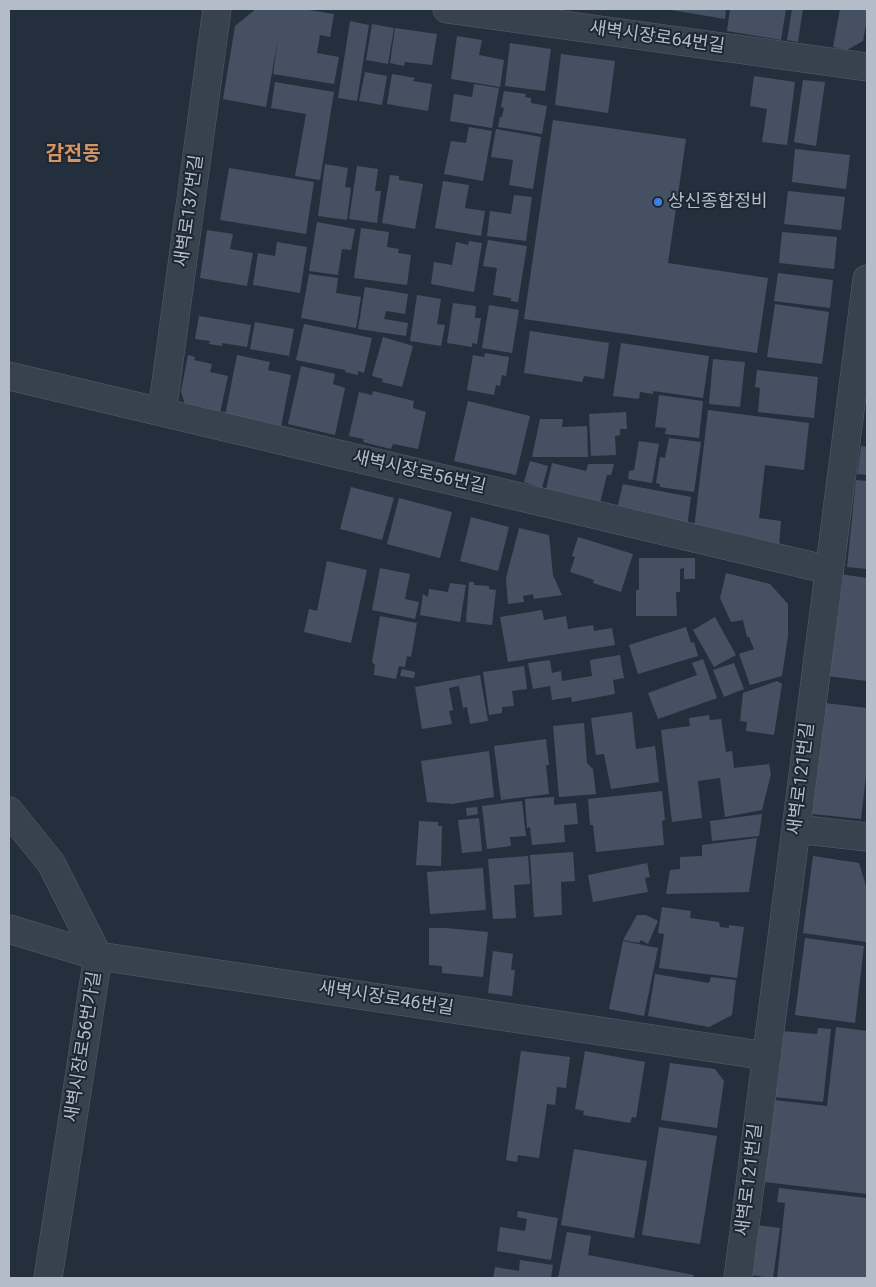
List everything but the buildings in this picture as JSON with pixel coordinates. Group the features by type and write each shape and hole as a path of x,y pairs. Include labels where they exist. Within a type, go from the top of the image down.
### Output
{"street":[{"name":"새벽로137번길","path":"162,412 217,9"},
{"name":"새벽시장로64번길","path":"447,9 867,67"},
{"name":"새벽로121번길","path":"738,1278 867,279"},
{"name":"새벽시장로56번길","path":"9,376 830,570"},
{"name":"새벽시장로56번가길","path":"9,811 52,863 98,956 48,1278"},
{"path":"796,828 867,837"},
{"name":"새벽시장로46번길","path":"9,929 98,956 766,1056"}],"place":[{"name":"상신종합정비","path":"658,202"}],"district":[{"name":"감전동","path":"73,155"}]}
